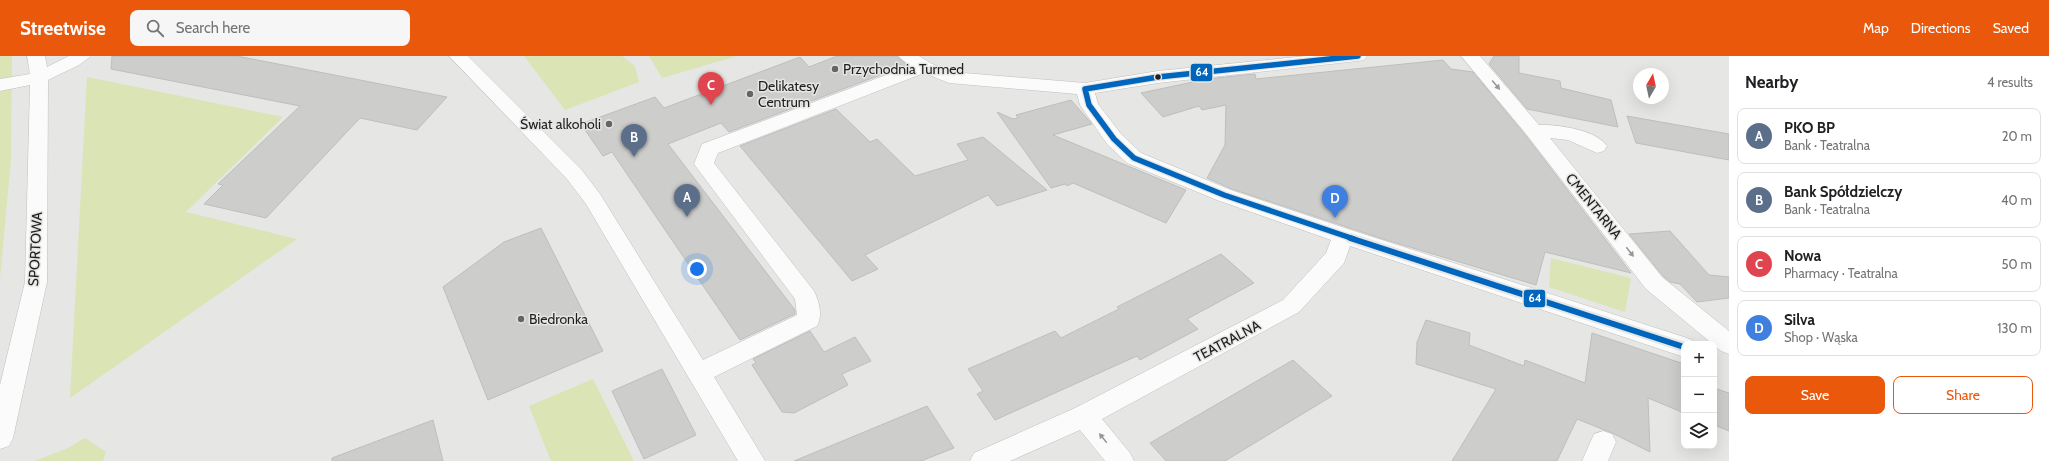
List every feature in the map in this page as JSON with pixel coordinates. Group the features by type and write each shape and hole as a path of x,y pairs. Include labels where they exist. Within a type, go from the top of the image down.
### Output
{"street":[{"path":"0,85 20,82 38,66 82,56"},
{"path":"458,56 574,174 593,198 752,461"},
{"path":"907,56 924,67 949,77 1085,89 1158,77 1358,56"},
{"name":"CMENTARNA","path":"1470,56 1534,131 1654,282 1717,341"},
{"name":"SPORTOWA","path":"0,438 36,282 38,66"},
{"path":"699,373 809,320 806,297 704,164 709,149 924,67"},
{"path":"1085,89 1089,105 1110,134 1134,158 1224,195 1343,236 1681,346"},
{"path":"1534,131 1548,130 1569,134 1598,146"},
{"name":"TEATRALNA","path":"983,461 1084,416 1291,306 1336,258 1343,236"},
{"path":"1084,416 1121,461"}],"green space":[{"path":"0,56 12,56 11,159 0,278"},
{"path":"524,56 622,56 635,66 639,82 565,110"},
{"path":"649,56 737,56 662,78"},
{"path":"87,77 283,117 186,212 297,239 70,398"},
{"path":"1551,258 1631,278 1625,312 1549,287"},
{"path":"593,379 634,461 551,461 529,406"},
{"path":"85,438 106,452 103,461 35,461 68,448"}],"building":[{"path":"112,56 237,56 447,97 417,130 360,118 266,218 204,204 223,185 218,184 300,106 111,69"},
{"path":"837,56 897,56 907,65 729,132 721,123 668,144 795,310 795,314 740,340 612,152 603,156 581,124 655,97 664,108 800,57 809,67"},
{"path":"1494,56 1519,56 1519,73 1560,81 1561,88 1611,100 1618,127 1527,109 1489,64"},
{"path":"1443,60 1451,69 1473,72 1526,136 1631,273 1545,252 1536,285 1383,239 1232,189 1207,178 1225,145 1226,105 1202,110 1199,106 1163,117 1141,93 1207,79 1255,74 1256,79"},
{"path":"1071,100 1092,124 1053,135 1186,190 1166,223 1073,183 1067,186 1065,184 1051,188 997,112 1013,119 1018,118 1016,115"},
{"path":"836,109 870,142 877,139 915,176 968,160 957,144 983,137 1047,190 997,206 988,195 865,255 878,269 852,281 740,146"},
{"path":"1627,116 1729,134 1729,160 1636,143"},
{"name":"Biedronka","path":"541,228 603,351 488,400 443,287 504,242"},
{"path":"1670,231 1709,275 1729,277 1729,298 1697,302 1680,284 1670,282 1663,276 1629,234"},
{"path":"1221,254 1254,283 1187,319 1198,329 1140,360 1137,356 995,420 977,394 983,391 968,369 1055,331 1061,338 1119,309 1117,307"},
{"path":"1426,320 1470,333 1469,345 1524,366 1525,360 1585,383 1592,333 1681,363 1681,412 1648,398 1650,452 1612,433 1577,419 1557,461 1452,461 1496,389 1416,364 1417,342"},
{"path":"810,331 824,352 855,337 871,361 842,374 848,385 794,413 782,412 752,365 756,363 753,359"},
{"path":"1293,360 1332,396 1225,461 1166,461 1150,443"},
{"path":"662,369 696,435 644,459 612,391"},
{"path":"1717,389 1729,393 1729,431 1717,426"},
{"path":"927,406 954,448 921,461 794,461"},
{"path":"433,420 443,461 332,461 332,458"}],"transit line":[{"name":"64","path":"1358,56 1158,77 1085,89 1089,105 1114,139 1134,158 1224,195 1343,236 1681,346"}],"place":[{"name":"Przychodnia Turmed","path":"835,69"},
{"name":"Delikatesy Centrum","path":"750,94"},
{"name":"Nowa","path":"711,105"},
{"name":"Świat alkoholi","path":"609,124"},
{"name":"Bank Spółdzielczy","path":"634,157"},
{"name":"PKO BP","path":"687,217"},
{"name":"Silva","path":"1335,218"},
{"name":"Biedronka","path":"521,319"}]}
